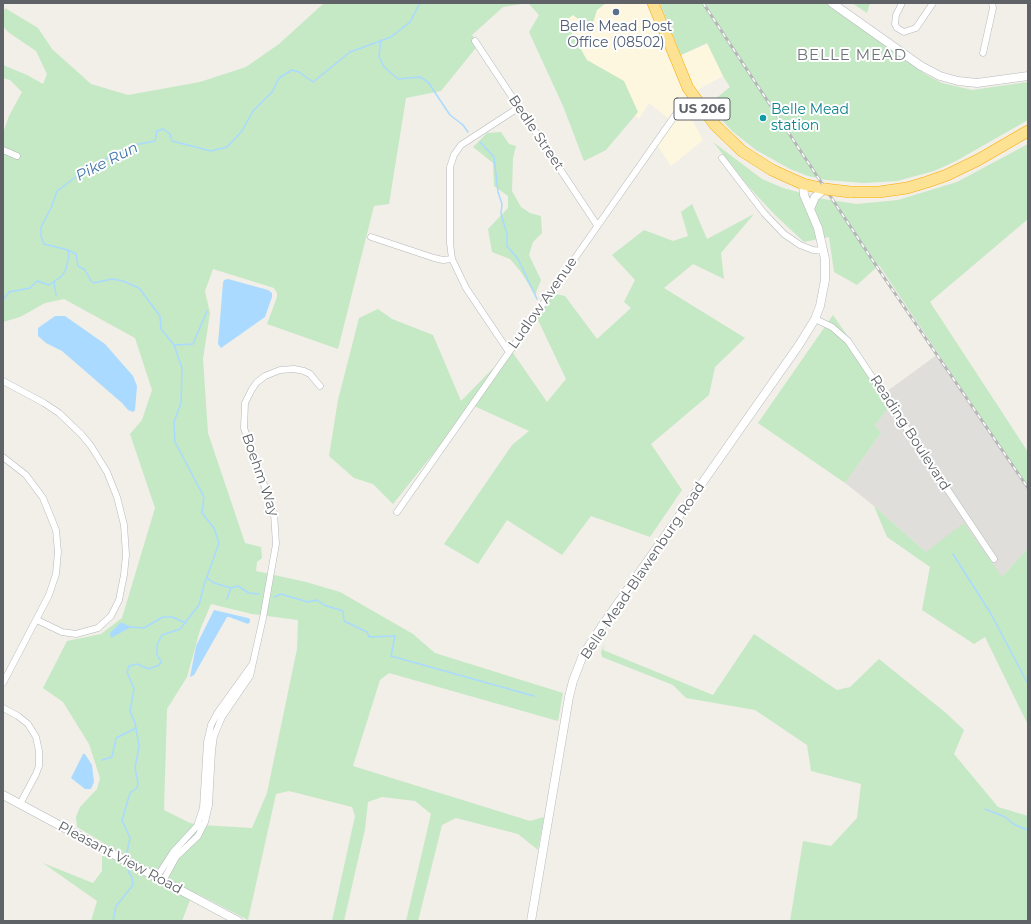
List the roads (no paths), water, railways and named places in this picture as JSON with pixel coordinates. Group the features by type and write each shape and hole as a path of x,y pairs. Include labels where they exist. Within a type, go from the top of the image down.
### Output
{"highway":[{"name":"US 206","path":"653,3 679,68 693,97 707,116 731,141 757,161 792,180 803,184 825,189 862,193 907,188 947,175 978,160 1028,131"}],"street":[{"path":"832,3 921,66 940,76 958,81 977,83 1028,76"},
{"path":"902,3 896,15 894,24 897,28 904,32 916,28 933,3"},
{"path":"983,53 993,8 992,3"},
{"name":"Bedle Street","path":"475,41 597,225"},
{"name":"Ludlow Avenue","path":"397,512 597,225 682,107 693,97"},
{"path":"509,352 466,288 452,259 449,219 451,160 461,145 518,108"},
{"path":"3,150 17,156"},
{"path":"722,158 764,213 784,234 800,245 813,250 824,251"},
{"name":"Belle Mead-Blawenburg Road","path":"531,921 569,697 573,681 583,655 799,345 815,319 820,306 825,280 824,251 804,195 803,184"},
{"path":"810,209 814,199 825,189"},
{"path":"371,237 434,258 443,260 452,259"},
{"name":"Reading Boulevard","path":"815,319 832,327 848,341 994,559"},
{"name":"Boehm Way","path":"160,879 173,852 202,829 208,814 210,746 224,709 250,676 251,666 263,618 277,532 272,504 244,428 245,403 257,382 265,376 280,370 294,370 310,374 320,386"},
{"path":"4,383 44,403 59,413 91,446 112,484 124,525 126,555 124,575 120,600 111,616 98,628 76,634 62,632 37,620"},
{"path":"3,457 19,468 38,490 48,508 56,530 58,552 56,574 49,595 3,683"},
{"path":"3,708 18,716 28,724 38,744 39,766 20,804"},
{"name":"Pleasant View Road","path":"3,795 238,921"}],"water":[{"path":"228,279 268,290 272,293 272,297 265,317 221,348 218,344 223,283 224,280"},
{"path":"55,316 65,316 105,344 133,376 137,386 135,410 133,412 128,410 122,403 62,351 46,343 38,336 38,328"},
{"path":"214,610 248,618 250,619 250,622 248,624 227,617 194,675 190,677 196,646"},
{"path":"120,623 131,627 111,638 110,633"},
{"path":"83,754 85,754 92,765 94,782 91,789 85,789 71,778"}],"waterway":[{"name":"Pike Run","path":"3,300 9,292 30,288 37,281 49,285 62,276 66,269 69,256 68,250 44,244 41,237 41,227 51,208 57,191 88,168 134,145 155,141 157,131 163,129 170,134 172,141 211,151 227,147 242,131 253,111 272,92 279,78 292,70 299,72 313,82 350,52 391,37 410,22 420,3"},
{"path":"381,40 379,57 384,67 398,79 420,77 428,82 450,115 463,125 468,132"},
{"path":"480,142 494,157 498,192 502,204 501,214 507,234 507,246 518,259 537,299"},
{"path":"68,250 76,254 78,266 85,270 91,281 94,283 112,279 123,281 139,288 160,316 161,329 174,345 182,368 181,403 174,422 175,442 204,497 202,513 214,528 219,543 204,585 199,605 180,629 162,635 157,645 157,654 161,662 159,665 149,669 137,664 129,666 127,672 134,689 130,711 135,723 139,746 135,768 138,783 137,788 130,793 122,820 130,838 126,857"},
{"path":"54,282 56,295"},
{"path":"174,345 193,344 207,311"},
{"path":"953,554 991,614 1028,684"},
{"path":"207,578 214,583 231,588 238,586 249,593 259,594"},
{"path":"227,599 231,588"},
{"path":"274,597 281,594 308,602 317,600 324,605 343,611 344,621 367,632 369,637 395,636 391,656 534,696"},
{"path":"130,627 144,628 163,617 172,617 186,623"},
{"path":"102,760 112,757 116,738 136,728"},
{"path":"985,809 1005,817 1015,825 1028,830"},
{"path":"113,921 116,906 133,885 132,877 129,873 127,865"}],"railway":[{"path":"703,3 879,270 1028,488"}],"place":[{"name":"Belle Mead Post Office (08502)","path":"616,12"},
{"name":"Belle Mead station","path":"763,118"}],"district":[{"name":"BELLE MEAD","path":"852,56"}]}
